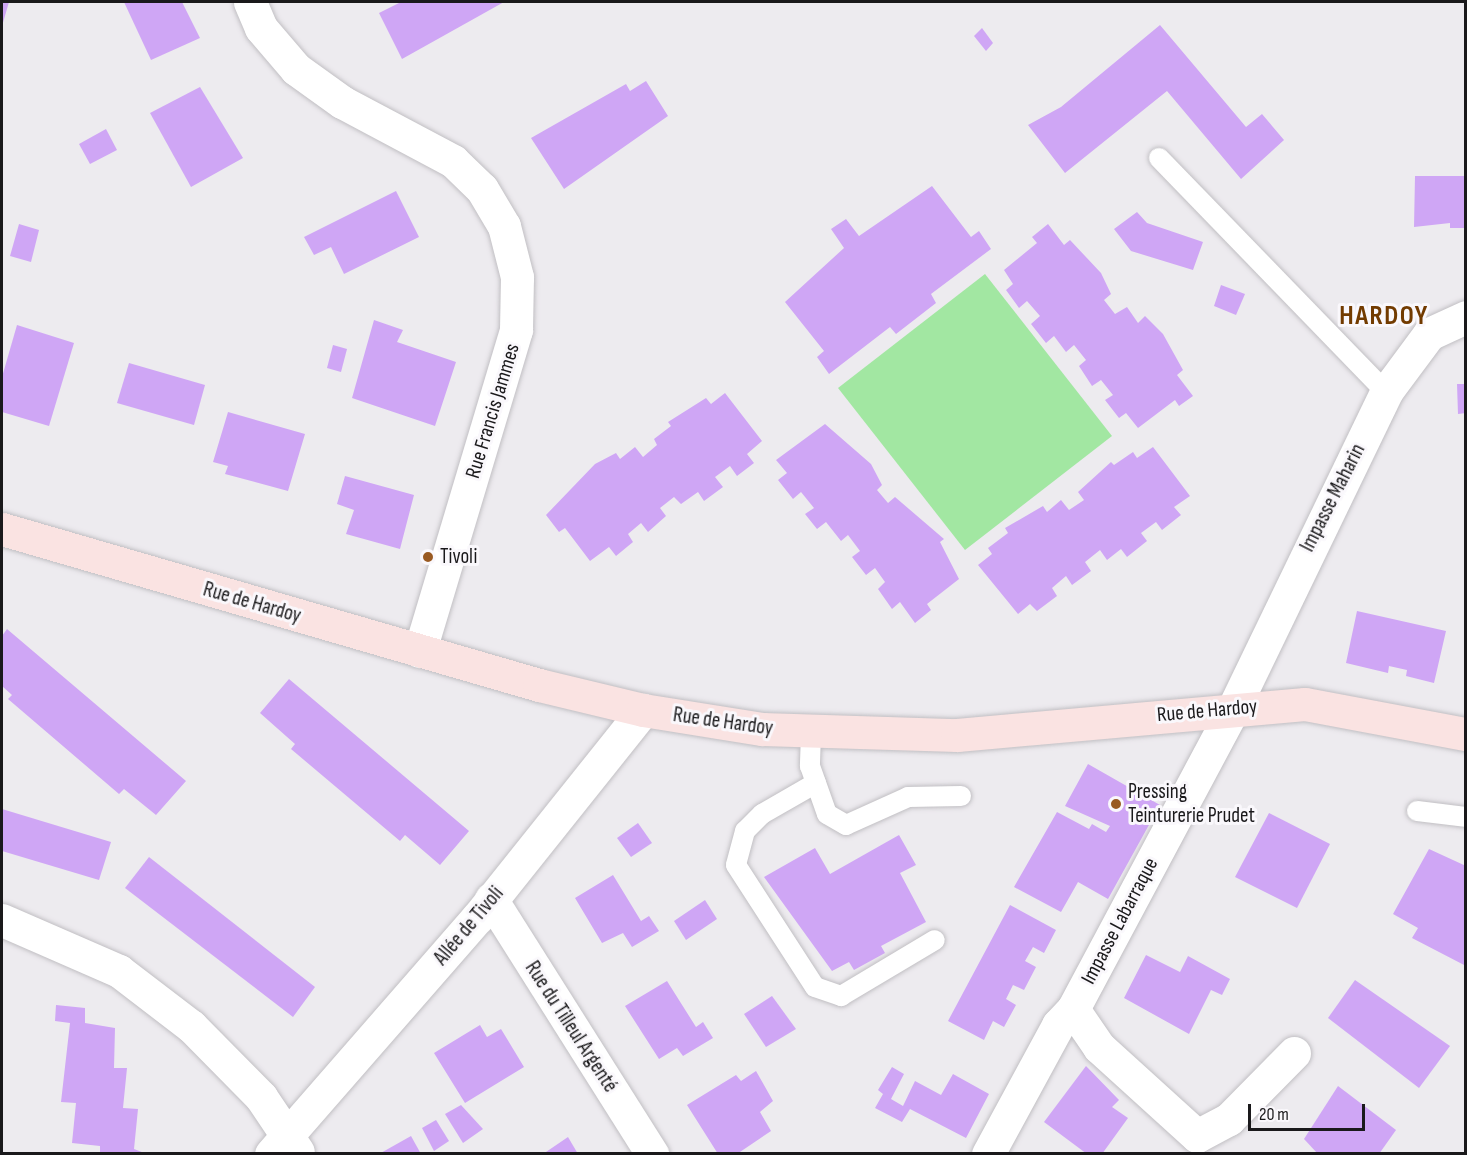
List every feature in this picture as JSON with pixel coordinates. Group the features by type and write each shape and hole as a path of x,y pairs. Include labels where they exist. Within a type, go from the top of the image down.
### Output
{"street":[{"name":"Rue Francis Jammes","path":"250,2 261,28 296,69 342,102 453,160 482,189 504,226 517,277 516,330 420,651"},
{"name":"Impasse Maharin","path":"1234,707 1386,392 1429,334 1466,317"},
{"name":"Rue de Hardoy","path":"2,529 420,651 643,710 811,734 957,735 1234,707 1305,704 1466,734"},
{"name":"Impasse Labarraque","path":"988,1154 1058,1025 1073,1009 1234,707"},
{"name":"Allée de Tivoli","path":"286,1147 491,899 643,710"},
{"name":"Rue du Tilleul Argenté","path":"491,899 652,1154"},
{"path":"2,920 119,971 191,1026 261,1097 286,1147"},
{"name":"Impasse Labarraque","path":"1073,1009 1099,1047 1192,1145 1229,1119 1294,1053"}],"lane":[{"path":"1159,158 1386,392"},
{"path":"811,734 816,783 827,814 846,825 908,797 961,796"},
{"path":"816,783 762,814 745,831 736,866 814,987 841,996 935,940"},
{"path":"1417,811 1466,817"}],"green space":[{"path":"985,274 1112,436 965,550 838,388"}],"building":[{"path":"2,2 9,2 2,26"},
{"path":"124,2 182,2 200,38 151,60"},
{"path":"401,2 504,2 402,59 379,13"},
{"path":"1160,25 1246,127 1262,114 1284,140 1241,179 1167,91 1065,173 1028,125 1061,107"},
{"path":"982,28 993,43 986,51 974,36"},
{"path":"646,81 668,116 564,189 531,138 626,84 630,91"},
{"path":"200,87 243,158 191,187 150,113"},
{"path":"106,129 117,150 90,164 79,144"},
{"path":"1415,176 1466,176 1466,228 1450,228 1450,223 1414,227"},
{"path":"932,186 971,237 979,231 991,249 931,294 936,303 896,334 890,327 829,374 817,357 824,351 785,302 844,248 831,229 846,219 859,236"},
{"path":"396,191 419,237 344,274 331,247 314,255 304,237"},
{"path":"1137,212 1147,223 1203,242 1193,270 1131,251 1114,229"},
{"path":"19,224 39,230 31,262 10,256"},
{"path":"1048,224 1064,245 1070,240 1101,273 1111,294 1104,300 1115,314 1127,307 1138,323 1145,316 1163,334 1183,370 1177,375 1193,396 1179,406 1175,400 1138,428 1126,413 1119,418 1105,400 1113,395 1101,380 1092,386 1079,366 1086,360 1074,345 1066,352 1054,336 1046,343 1031,324 1040,316 1027,301 1019,308 1006,290 1013,284 1004,270 1037,243 1032,237"},
{"path":"1221,285 1245,294 1236,315 1214,306"},
{"path":"374,320 403,330 397,342 456,362 435,426 352,398"},
{"path":"17,325 74,343 49,426 2,412 2,377"},
{"path":"333,345 347,349 341,372 327,368"},
{"path":"129,363 205,385 194,425 117,403"},
{"path":"1457,384 1466,384 1466,413 1458,414"},
{"path":"725,393 762,441 747,454 754,463 737,476 730,466 715,477 723,487 704,501 698,492 681,504 674,497 660,508 666,516 648,532 641,523 628,534 633,542 616,556 609,547 590,561 565,528 559,532 546,515 595,464 616,453 620,459 635,447 643,457 657,445 654,439 671,426 668,422 706,398 711,404"},
{"path":"228,412 305,434 288,491 225,474 228,466 213,462"},
{"path":"825,424 871,464 882,485 877,490 888,503 895,497 944,539 940,542 959,579 927,604 931,610 915,623 900,602 892,609 878,589 885,582 875,568 866,575 852,557 860,551 848,535 841,541 826,522 817,529 805,514 814,508 801,492 793,499 778,480 787,473 776,460"},
{"path":"1153,447 1190,496 1174,507 1181,515 1162,530 1156,522 1141,533 1147,541 1127,557 1121,549 1107,560 1100,550 1085,562 1091,571 1072,585 1066,576 1052,588 1057,596 1037,611 1030,604 1018,614 978,565 992,554 988,548 1008,533 1005,528 1043,506 1047,512 1061,500 1069,510 1084,500 1078,492 1111,462 1114,465 1133,452 1137,458"},
{"path":"345,476 414,495 400,549 346,534 354,510 337,504"},
{"path":"1357,611 1446,631 1434,683 1406,676 1407,670 1389,666 1388,673 1346,663"},
{"path":"7,629 186,781 156,815 124,789 119,794 8,699 12,695 2,686 2,636"},
{"path":"289,679 469,831 440,865 405,835 400,841 291,749 295,744 260,713"},
{"path":"1088,764 1160,805 1108,899 1078,882 1061,912 1014,887 1057,812 1089,829 1092,824 1106,832 1110,826 1065,806"},
{"path":"2,809 111,842 99,880 2,851"},
{"path":"1269,813 1330,844 1297,908 1235,877"},
{"path":"638,823 652,843 631,857 617,838"},
{"path":"899,835 916,865 900,873 926,922 881,946 885,953 854,970 849,962 832,971 764,877 815,848 830,874"},
{"path":"1429,849 1466,866 1466,966 1412,938 1418,928 1393,914"},
{"path":"149,857 315,987 293,1017 125,888"},
{"path":"613,875 641,921 649,916 659,931 632,947 623,933 602,943 575,898"},
{"path":"705,900 717,919 686,940 674,921"},
{"path":"1010,905 1056,930 1044,953 1033,947 1025,961 1036,967 1024,990 1013,985 1006,999 1016,1005 1004,1027 993,1021 984,1040 948,1021"},
{"path":"1146,955 1180,972 1188,956 1230,979 1222,995 1211,990 1189,1034 1124,998"},
{"path":"1355,980 1450,1046 1419,1088 1328,1018"},
{"path":"667,981 696,1027 703,1022 713,1038 683,1056 677,1048 659,1059 625,1006"},
{"path":"772,996 796,1029 766,1047 744,1014"},
{"path":"56,1005 85,1008 85,1023 115,1028 114,1068 127,1068 123,1108 138,1109 134,1149 147,1154 100,1154 100,1146 72,1143 76,1103 61,1102 70,1023 55,1021"},
{"path":"480,1025 487,1037 501,1029 524,1067 465,1103 434,1053"},
{"path":"1086,1066 1119,1100 1112,1107 1128,1118 1102,1154 1087,1154 1044,1122"},
{"path":"892,1067 904,1074 891,1099 903,1106 915,1081 941,1095 953,1074 989,1094 966,1138 910,1109 902,1122 875,1108 883,1094 878,1090"},
{"path":"756,1071 773,1101 760,1112 771,1131 737,1154 718,1154 687,1105 736,1075 741,1081"},
{"path":"1338,1086 1396,1130 1379,1154 1318,1154 1304,1139"},
{"path":"461,1105 483,1129 463,1143 445,1114"},
{"path":"436,1120 449,1141 434,1151 422,1128"},
{"path":"411,1136 421,1154 379,1154"},
{"path":"568,1137 578,1154 543,1154"}],"place":[{"name":"Tivoli","path":"428,557"},
{"name":"Pressing Teinturerie Prudet","path":"1116,804"}],"district":[{"name":"HARDOY","path":"1384,317"}]}
